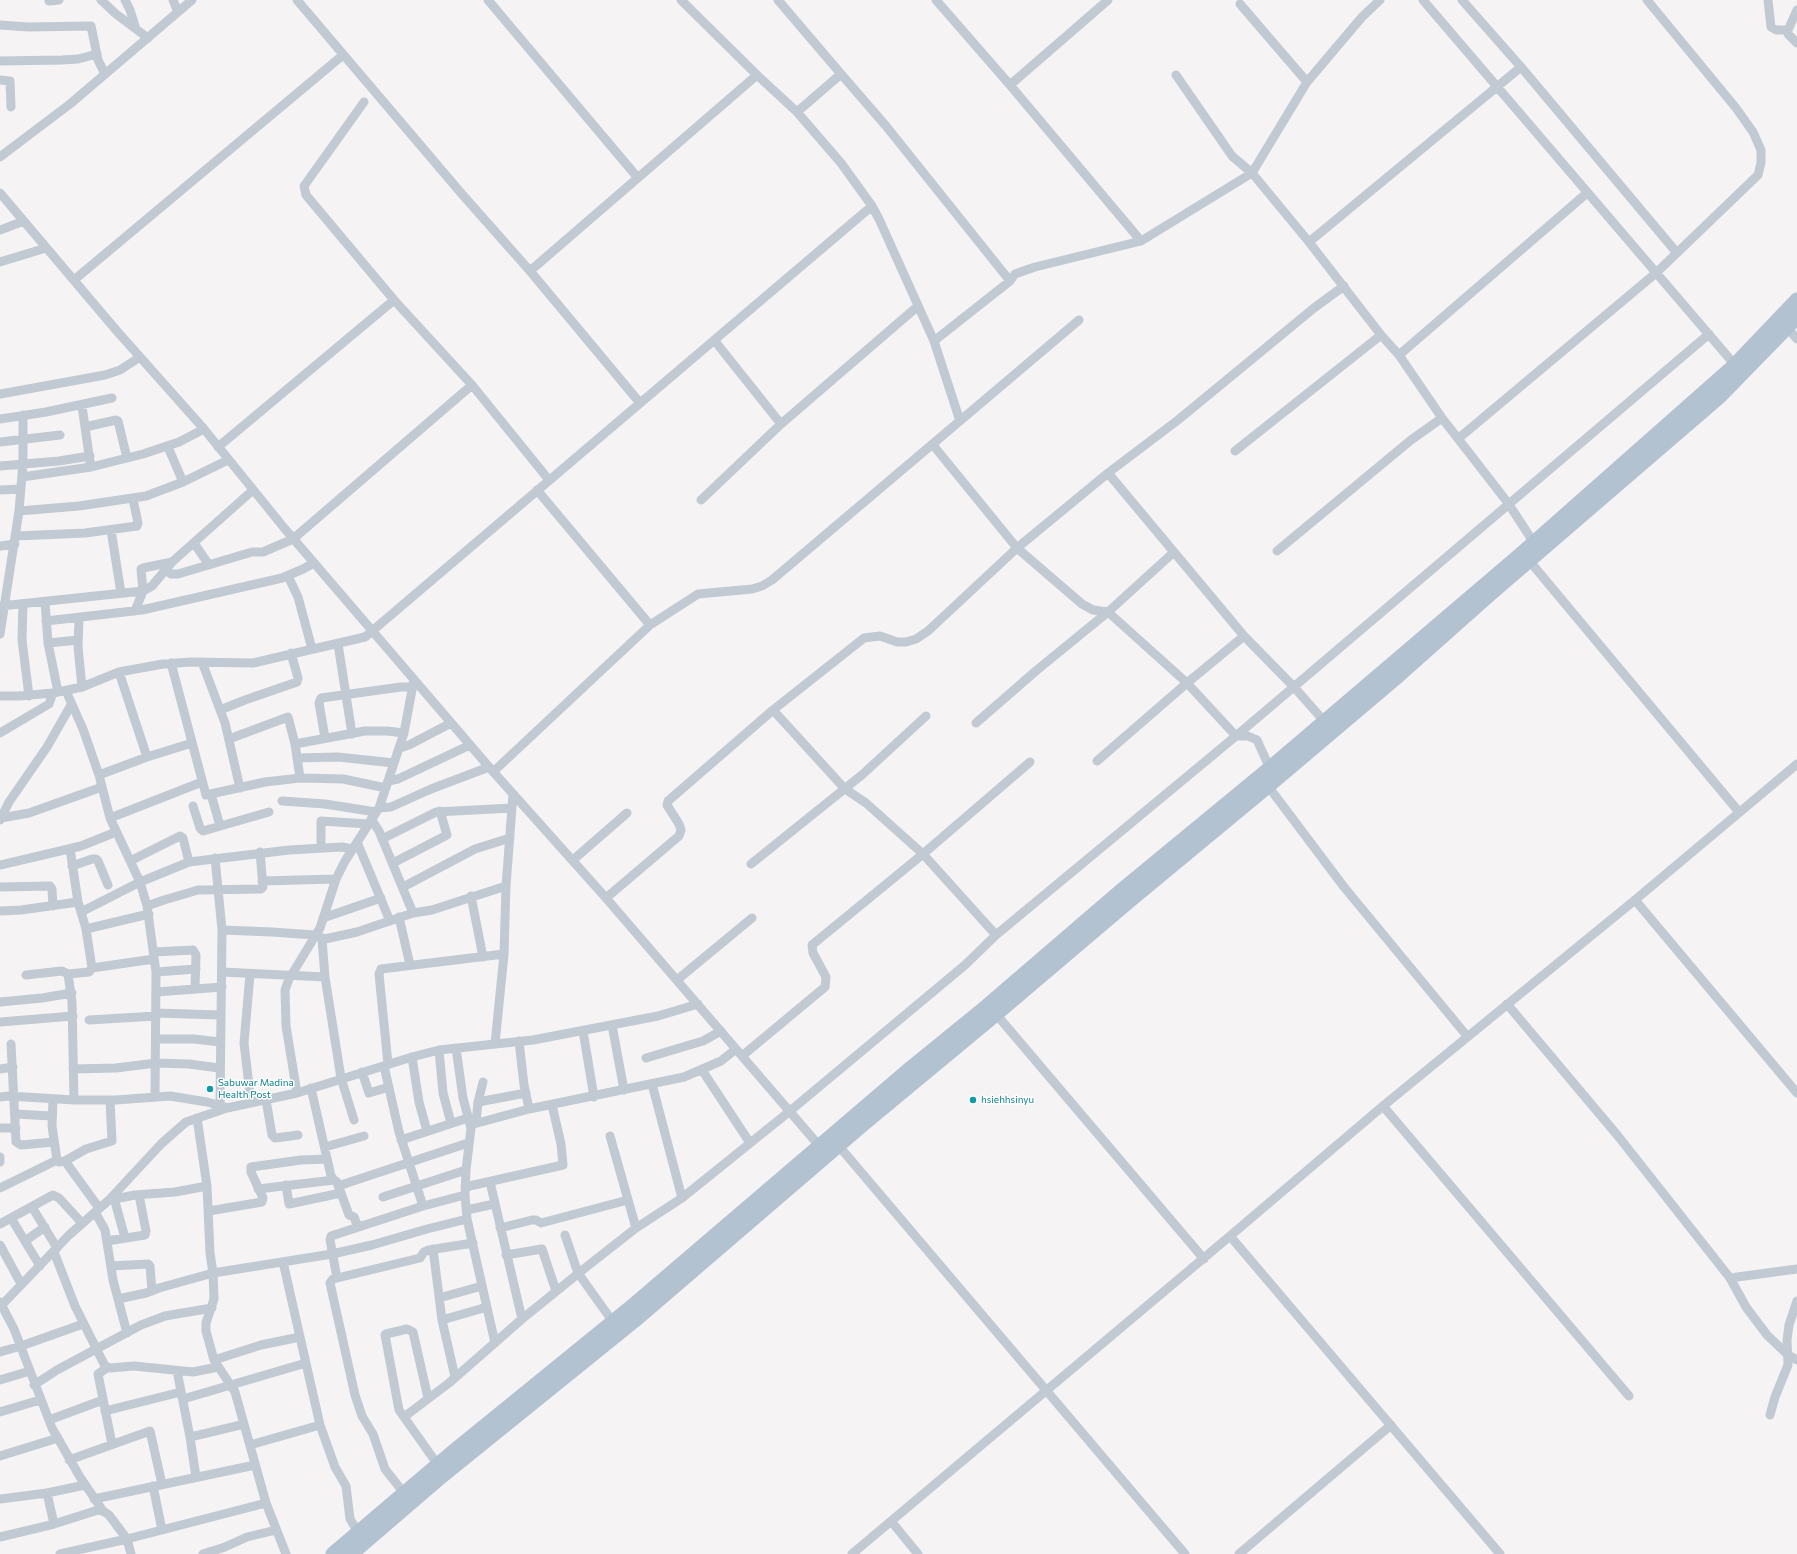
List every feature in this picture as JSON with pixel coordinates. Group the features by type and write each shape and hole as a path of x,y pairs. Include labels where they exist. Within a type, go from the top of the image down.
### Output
{"main road":[{"path":"351,1554 437,1480 635,1320 823,1150 911,1068 986,1007 1121,891 1271,778 1324,721 1526,557 1720,396 1790,326 1797,300"},
{"path":"332,1554 438,1465 823,1150 838,1145 996,1014 1129,901 1526,557 1534,543 1735,364 1790,326"}],"street":[{"path":"48,1 59,0"},
{"path":"101,0 116,14 148,38"},
{"path":"125,0 136,29"},
{"path":"173,0 178,12"},
{"path":"0,157 70,104 192,0"},
{"path":"297,0 342,55 530,271 640,403"},
{"path":"488,0 638,178"},
{"path":"681,0 756,75 797,112 840,163 872,206 880,219 934,341 960,420"},
{"path":"778,0 886,126 1010,281"},
{"path":"936,0 1010,85 1141,241"},
{"path":"1010,85 1108,0"},
{"path":"934,341 1010,281 1015,274 1024,270 1141,241 1252,173 1307,82 1362,17 1380,0"},
{"path":"1423,0 1735,364"},
{"path":"1462,0 1521,67 1677,253"},
{"path":"1459,438 1656,273 1758,175 1761,163 1761,150 1753,132 1736,108 1647,0"},
{"path":"1768,0 1770,26 1776,30 1788,30"},
{"path":"1240,4 1307,82"},
{"path":"1797,10 1788,30 1788,34 1797,43"},
{"path":"0,24 34,27 92,26 99,64 105,74"},
{"path":"0,61 78,59 97,54"},
{"path":"74,280 342,55"},
{"path":"1309,242 1496,86 1521,67"},
{"path":"797,112 841,74"},
{"path":"530,271 756,75"},
{"path":"1176,75 1232,156 1252,173 1309,242 1381,335 1399,355 1442,418 1508,503 1534,543"},
{"path":"0,80 10,80 12,107"},
{"path":"364,102 304,186 306,195 394,300 472,385 549,480"},
{"path":"0,193 140,357 204,429 293,539 373,631 413,683 451,722 513,794 573,860 823,1150"},
{"path":"1399,355 1587,193"},
{"path":"0,696 29,696 59,692 82,687 119,672 171,663 253,663 291,653 366,637 872,206"},
{"path":"0,230 24,222"},
{"path":"0,262 46,248"},
{"path":"606,898 679,836 679,824 667,805 668,801 773,710 864,638 880,636 897,642 906,642 916,639 928,631 1017,548 1108,473 1178,420 1314,308 1344,286"},
{"path":"218,447 394,300"},
{"path":"701,500 781,424 918,306"},
{"path":"321,848 321,821 374,816 431,789 491,769 650,626 698,594 752,589 762,586 772,580 1079,320"},
{"path":"404,1417 455,1378 522,1319 636,1228 682,1198 790,1112 965,965 996,935 1236,736 1508,503 1709,334"},
{"path":"1235,450 1381,335"},
{"path":"714,340 781,424"},
{"path":"0,394 105,375 120,370 140,357"},
{"path":"165,569 171,574 175,575 252,552 263,552 293,539 472,385"},
{"path":"0,419 82,406 112,398"},
{"path":"82,406 91,467"},
{"path":"0,633 5,574 15,540 19,511 23,463 23,416"},
{"path":"1278,551 1411,440 1442,418"},
{"path":"85,427 116,420 118,421 127,458"},
{"path":"22,477 91,467 127,458 168,447 188,439 204,429"},
{"path":"0,442 60,435"},
{"path":"933,445 1017,548 1082,604 1093,610 1108,612 1187,683 1236,736 1248,736 1257,740 1271,778 1344,887 1467,1036"},
{"path":"168,447 183,482"},
{"path":"0,466 59,461 90,456"},
{"path":"19,511 79,506 146,496 183,482 228,460"},
{"path":"1108,473 1244,636 1294,687 1324,721"},
{"path":"0,490 21,489"},
{"path":"2,606 143,591 152,586 172,562 253,490"},
{"path":"537,490 650,626"},
{"path":"0,546 15,540 112,530 138,525 133,499"},
{"path":"112,530 121,593"},
{"path":"194,543 209,565"},
{"path":"976,724 1037,670 1108,612 1174,552"},
{"path":"1526,557 1739,812"},
{"path":"135,611 143,591 141,569 172,562"},
{"path":"46,621 135,611 288,576 314,563"},
{"path":"288,576 298,597 312,649"},
{"path":"45,602 48,643 59,692 71,705 83,729 99,775 110,818 140,882 148,910 156,972 155,1097"},
{"path":"23,604 22,640 29,696"},
{"path":"79,618 78,640 82,687"},
{"path":"1097,761 1244,636"},
{"path":"48,643 78,640"},
{"path":"338,644 352,734"},
{"path":"220,710 297,682 298,678 291,653"},
{"path":"202,662 229,739 240,788"},
{"path":"171,663 205,794 265,782 300,778 342,779 387,784 470,745"},
{"path":"119,672 147,757"},
{"path":"325,738 319,701 321,698 401,687 413,683"},
{"path":"297,1093 286,1026 284,1000 285,990 291,976 319,937 336,880 355,845 374,816 400,748 413,683"},
{"path":"0,733 49,704 59,692"},
{"path":"0,819 16,791 47,747 71,705"},
{"path":"773,710 845,788 866,803 923,854 996,935"},
{"path":"751,864 845,788 926,716"},
{"path":"229,739 288,718 295,744 300,778"},
{"path":"400,748 409,745 451,722"},
{"path":"295,744 365,731 404,733"},
{"path":"99,775 147,757 192,743"},
{"path":"297,758 344,757 394,763"},
{"path":"401,1140 451,1123 472,1122 684,1077 739,1053 825,987 826,977 813,953 812,945 923,854 1030,762"},
{"path":"852,1554 1204,1259 1383,1106 1635,900 1797,764"},
{"path":"110,818 202,782"},
{"path":"0,819 29,814 102,787"},
{"path":"211,794 220,826"},
{"path":"495,1044 504,954 506,886 513,794"},
{"path":"282,802 325,804 374,816"},
{"path":"193,806 201,830 269,812"},
{"path":"382,839 440,811 512,808"},
{"path":"393,863 448,835 440,811"},
{"path":"573,860 627,812"},
{"path":"374,816 413,913"},
{"path":"0,865 70,849 116,832"},
{"path":"130,861 180,836 183,838 189,862"},
{"path":"403,887 475,849 510,838"},
{"path":"81,912 140,882 189,862 260,852 355,845"},
{"path":"355,845 390,921"},
{"path":"70,849 78,902 86,930 92,968"},
{"path":"86,930 148,910 164,900 198,890 261,889 262,880 260,852"},
{"path":"215,858 222,930 222,987 219,1068 223,1106"},
{"path":"72,866 96,859 108,885"},
{"path":"262,880 336,880"},
{"path":"0,887 50,886 52,889 53,906"},
{"path":"222,930 272,932 336,938 399,917 432,910 471,896 506,886"},
{"path":"471,896 483,957"},
{"path":"324,918 380,898"},
{"path":"1635,900 1797,1093"},
{"path":"0,911 21,910 78,902"},
{"path":"399,917 410,965"},
{"path":"677,980 752,918"},
{"path":"319,937 341,1078 354,1120"},
{"path":"26,975 62,971 68,974 88,972 92,968 154,955 193,950 196,955 195,989"},
{"path":"423,1206 401,1140 389,1087 379,974 381,969 504,954"},
{"path":"156,972 196,969"},
{"path":"222,972 326,977"},
{"path":"68,974 72,993 74,1100"},
{"path":"250,974 244,1043 251,1103"},
{"path":"156,992 222,987"},
{"path":"0,1002 42,998 72,993"},
{"path":"102,1511 69,1460 49,1420 34,1385 21,1346 1,1305 82,1223 112,1199 176,1130 186,1122 223,1106 251,1103 297,1093 341,1078 439,1050 519,1041 583,1031 658,1016 698,1004"},
{"path":"1507,1004 1618,1136 1730,1278 1746,1307 1767,1336 1788,1355 1797,1360"},
{"path":"89,1020 156,1014 220,1015"},
{"path":"996,1014 1204,1259"},
{"path":"0,1022 73,1016"},
{"path":"612,1025 624,1090"},
{"path":"583,1031 594,1097"},
{"path":"646,1058 703,1041 721,1031"},
{"path":"156,1039 194,1039 220,1042"},
{"path":"519,1041 529,1109"},
{"path":"11,1044 18,1144 54,1142"},
{"path":"456,1048 463,1098 472,1122"},
{"path":"439,1050 444,1098 451,1123"},
{"path":"412,1057 419,1102 427,1131"},
{"path":"73,1069 116,1068 156,1063 189,1064 219,1068"},
{"path":"0,1069 13,1067"},
{"path":"702,1070 750,1143"},
{"path":"362,1072 369,1092 389,1087"},
{"path":"483,1082 468,1143 465,1191 467,1215 495,1343"},
{"path":"652,1084 682,1198"},
{"path":"311,1088 327,1158 349,1215 354,1217 358,1227"},
{"path":"478,1102 526,1093"},
{"path":"0,1097 15,1096 74,1100 110,1100 170,1096 185,1097 223,1106"},
{"path":"53,1099 52,1116 54,1142 61,1161 97,1210 105,1230 118,1299 127,1333"},
{"path":"0,1188 86,1149 112,1141 110,1100"},
{"path":"266,1100 272,1135 275,1138 298,1135"},
{"path":"337,1278 330,1240 331,1236 490,1182 563,1165 561,1144 552,1104"},
{"path":"1383,1106 1629,1396"},
{"path":"16,1114 52,1116"},
{"path":"197,1118 210,1211 210,1253 213,1274 214,1299 206,1323 206,1331 216,1364 231,1385 244,1424 266,1502 286,1554"},
{"path":"0,1128 16,1128"},
{"path":"325,1148 364,1136"},
{"path":"610,1136 636,1228"},
{"path":"286,1185 287,1202 289,1204 338,1186 468,1143"},
{"path":"838,1145 1185,1554"},
{"path":"0,1157 0,1162"},
{"path":"210,1211 262,1202 263,1198 251,1172 251,1167 327,1158"},
{"path":"384,1197 416,1185 466,1170"},
{"path":"490,1182 522,1319"},
{"path":"258,1189 286,1185 338,1186"},
{"path":"112,1199 175,1192 207,1186"},
{"path":"107,1241 145,1235 146,1233 139,1195"},
{"path":"0,1224 53,1196 56,1196 82,1223"},
{"path":"112,1199 124,1238"},
{"path":"500,1228 532,1220 542,1223 628,1200"},
{"path":"118,1299 213,1274 332,1254 467,1215 494,1204"},
{"path":"32,1207 55,1250 83,1324 106,1366 108,1367"},
{"path":"12,1218 40,1266"},
{"path":"25,1241 44,1227"},
{"path":"565,1235 578,1274 613,1322"},
{"path":"1230,1236 1500,1554"},
{"path":"404,1493 385,1469 373,1434 362,1416 355,1395 330,1283 337,1278 420,1258 424,1252 433,1249 473,1242"},
{"path":"0,1245 19,1280"},
{"path":"433,1249 442,1320 455,1378"},
{"path":"506,1255 542,1249 556,1292"},
{"path":"283,1262 320,1425 335,1467 346,1486 350,1519 358,1532"},
{"path":"111,1266 148,1264 150,1266 152,1291"},
{"path":"1730,1278 1797,1269"},
{"path":"439,1298 482,1286"},
{"path":"1770,1415 1775,1397 1788,1365 1787,1340 1789,1325 1797,1301"},
{"path":"442,1320 487,1307"},
{"path":"34,1385 57,1370 141,1325 165,1316 212,1308"},
{"path":"0,1352 83,1324"},
{"path":"428,1398 413,1332 407,1329 386,1334 385,1336 397,1405 438,1465"},
{"path":"112,1444 98,1374 108,1367 134,1366 193,1372 261,1345 300,1337"},
{"path":"105,1411 231,1385 306,1363"},
{"path":"0,1380 30,1370"},
{"path":"177,1371 196,1477"},
{"path":"0,1412 40,1400"},
{"path":"49,1420 103,1400"},
{"path":"190,1437 244,1424"},
{"path":"250,1445 320,1425"},
{"path":"1239,1554 1391,1425"},
{"path":"69,1460 150,1432 162,1530"},
{"path":"0,1456 58,1438"},
{"path":"94,1499 255,1465"},
{"path":"0,1499 47,1493 85,1485"},
{"path":"47,1493 54,1524"},
{"path":"60,1554 162,1530 266,1502"},
{"path":"0,1537 54,1524 98,1510 109,1515 126,1539 131,1554"},
{"path":"891,1521 918,1554"},
{"path":"203,1554 225,1547 247,1537 276,1530"}],"place":[{"name":"Sabuwar Madina Health Post","path":"210,1089"},
{"name":"hsiehhsinyu","path":"973,1100"}]}
